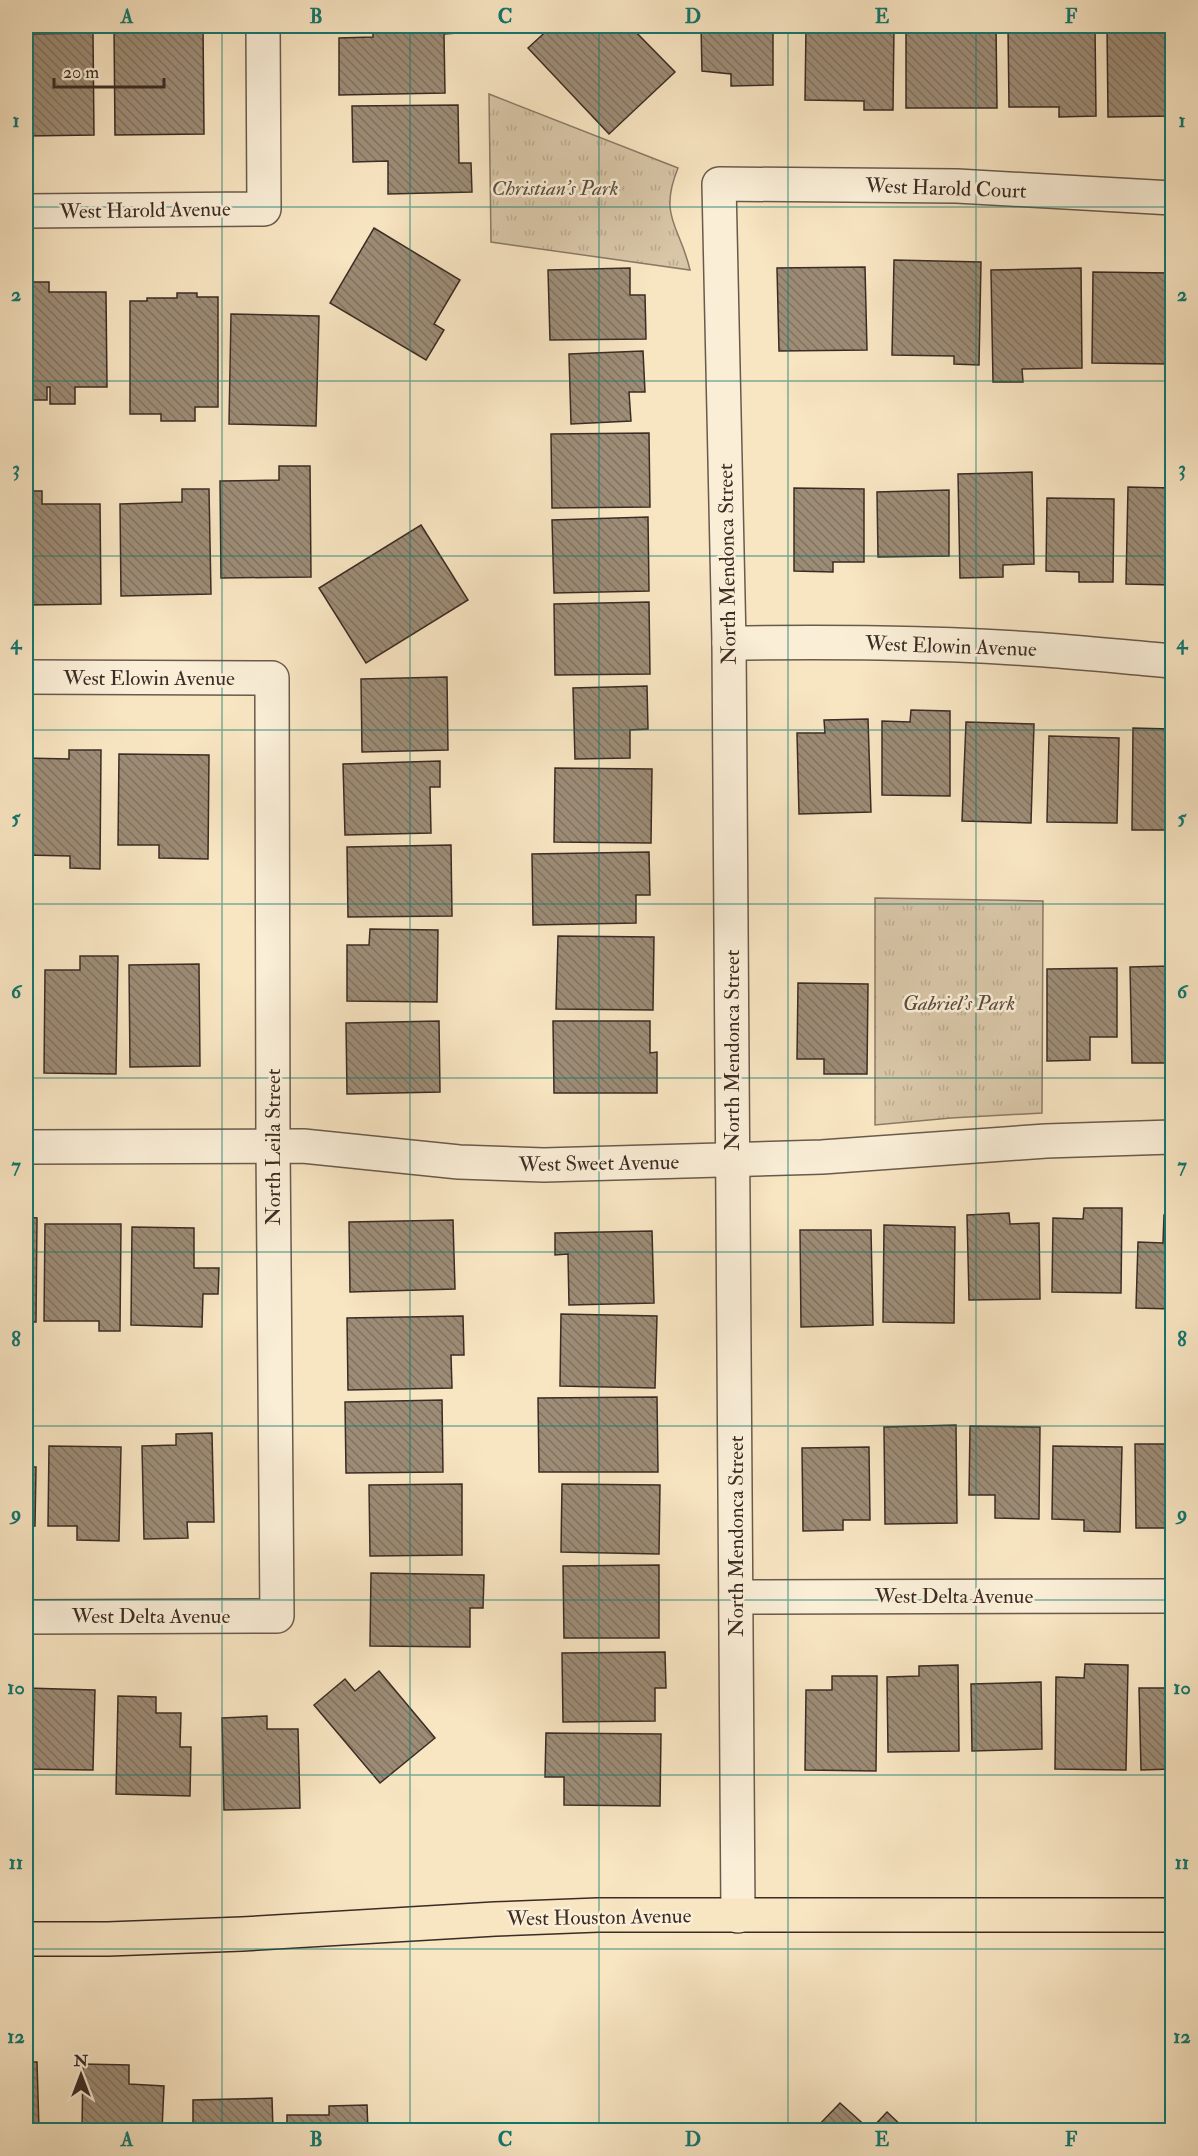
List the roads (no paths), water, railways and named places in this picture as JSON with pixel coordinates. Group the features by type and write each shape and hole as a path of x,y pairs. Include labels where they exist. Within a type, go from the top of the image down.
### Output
{"main road":[{"name":"West Houston Avenue","path":"26,1939 242,1935 586,1915 1173,1915"}],"street":[{"name":"West Harold Avenue","path":"26,211 264,209 262,26"},
{"name":"West Harold Court","path":"719,184 957,186 1173,198"},
{"name":"North Mendonca Street","path":"719,184 729,643 738,1916"},
{"name":"West Elowin Avenue","path":"729,643 928,644 1031,649 1173,661"},
{"name":"West Elowin Avenue","path":"26,677 272,678"},
{"name":"North Leila Street","path":"272,678 277,1616"},
{"name":"West Sweet Avenue","path":"26,1147 273,1146 361,1151 428,1160 486,1164 592,1164 822,1157 1046,1142 1173,1137"},
{"name":"West Delta Avenue","path":"736,1597 1173,1596"},
{"name":"West Delta Avenue","path":"26,1617 277,1616"}],"park label":[{"name":"Christian's Park","path":"555,188"},
{"name":"Gabriel's Park","path":"959,1003"}]}
